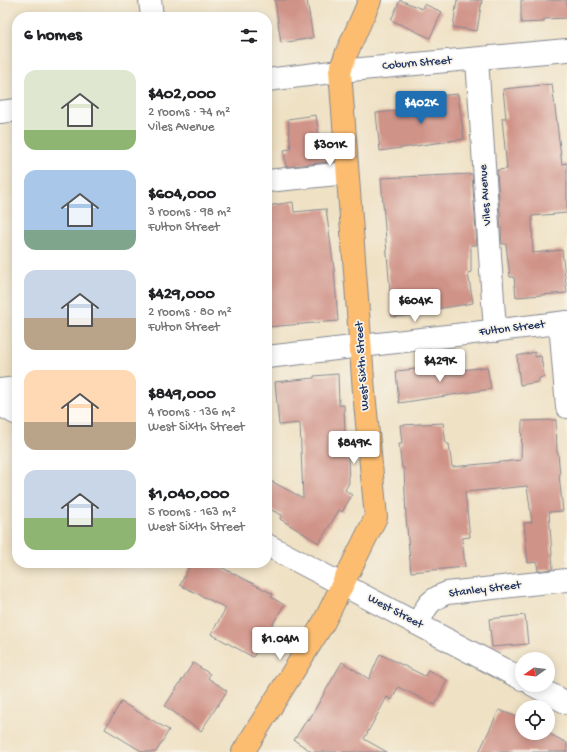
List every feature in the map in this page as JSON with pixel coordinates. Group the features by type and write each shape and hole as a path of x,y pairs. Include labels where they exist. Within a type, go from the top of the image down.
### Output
{"main road":[{"name":"West Sixth Street","path":"243,752 324,622 376,518 347,173 340,71 370,0"}],"street":[{"path":"150,0 151,12"},
{"name":"Coburn Street","path":"272,79 340,71 567,50"},
{"name":"Viles Avenue","path":"478,59 495,331"},
{"path":"0,112 12,111"},
{"path":"272,180 347,173"},
{"path":"563,323 567,407"},
{"name":"Fulton Street","path":"272,356 563,323"},
{"path":"0,390 12,389"},
{"path":"0,405 12,411"},
{"name":"West Street","path":"272,548 515,675"},
{"name":"Stanley Street","path":"418,624 427,604 438,596 447,593 567,580"},
{"path":"546,692 567,703"}],"building":[{"path":"275,0 307,0 313,38 281,43"},
{"path":"400,0 422,9 424,4 442,12 430,38 391,20"},
{"path":"457,0 482,0 477,31 453,27"},
{"path":"521,0 567,0 567,18 544,19 544,22 521,23"},
{"path":"552,84 562,164 567,163 567,213 532,216 533,253 562,250 567,293 516,297 514,277 510,277 506,244 502,244 497,170 507,169 502,118 506,118 503,89"},
{"path":"458,94 464,139 380,151 376,113 438,107 437,96"},
{"path":"316,115 320,144 325,144 327,162 286,167 284,150 291,149 288,119"},
{"path":"472,174 477,245 471,245 471,272 468,273 473,303 437,309 437,313 392,317 381,178"},
{"path":"293,202 294,212 326,209 334,269 338,321 272,327 272,205"},
{"path":"535,352 535,357 541,356 544,377 539,378 539,382 520,385 517,356"},
{"path":"436,367 437,373 487,367 491,389 399,403 396,371"},
{"path":"338,374 339,405 344,405 345,435 347,435 349,483 345,490 352,495 342,512 339,510 319,543 280,519 282,515 272,510 272,482 303,498 300,423 279,425 275,382 314,378 314,376"},
{"path":"556,420 557,453 563,511 549,512 553,569 538,571 537,562 528,563 524,523 532,522 527,486 465,492 470,537 462,538 465,567 411,572 406,517 404,468 402,468 399,444 402,444 400,425 443,423 446,444 449,444 452,467 521,460 522,421"},
{"path":"188,568 223,568 273,594 271,597 284,605 253,657 211,634 226,608 180,585"},
{"path":"525,615 528,644 492,647 489,619"},
{"path":"380,654 425,676 428,670 447,680 435,705 398,687 392,700 387,697 364,739 387,752 312,752 294,740 308,718 309,720 342,662 369,679"},
{"path":"193,663 210,674 208,678 227,691 201,731 165,706"},
{"path":"121,702 169,730 156,752 143,752 105,729"},
{"path":"499,710 515,716 515,740 555,740 555,737 567,743 567,752 479,752"}]}
